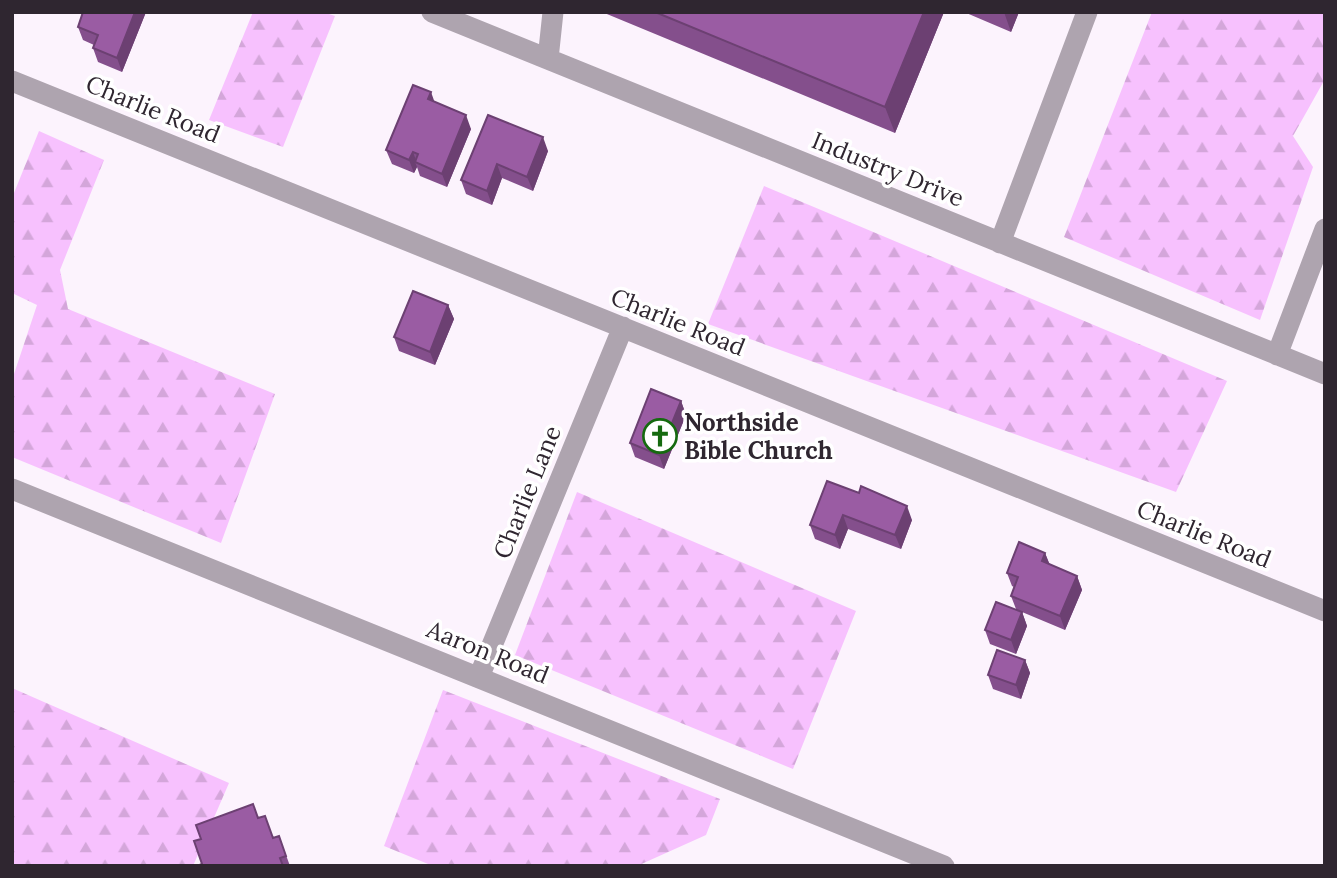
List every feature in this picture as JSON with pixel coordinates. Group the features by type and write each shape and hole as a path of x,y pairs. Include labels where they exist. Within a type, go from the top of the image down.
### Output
{"street":[{"name":"Industry Drive","path":"432,12 1325,374"},
{"path":"548,59 553,12"},
{"path":"1000,243 1087,12"},
{"name":"Charlie Road","path":"12,81 1325,611"},
{"path":"1277,355 1325,229"},
{"name":"Charlie Lane","path":"479,677 623,327"},
{"name":"Aaron Road","path":"12,489 944,866"}],"green space":[{"path":"253,12 323,12 335,16 283,147 209,120"},
{"path":"1152,12 1325,12 1325,79 1293,136 1313,167 1260,320 1064,237"},
{"path":"39,131 104,160 60,270 68,309 275,394 221,543 12,457 12,380 37,305 12,293 12,198"},
{"path":"764,186 1227,381 1176,492 708,324"},
{"path":"577,492 856,611 793,769 515,655"},
{"path":"12,688 229,783 193,866 12,866"},
{"path":"443,690 720,799 706,835 637,866 433,866 384,846"}],"building":[{"path":"83,12 135,12 117,58 93,48 98,35 78,27"},
{"path":"655,12 924,12 885,107"},
{"path":"413,85 431,92 428,99 466,115 442,174 415,162 418,154 413,152 409,160 386,150"},
{"path":"488,115 543,137 527,177 497,164 487,191 461,180"},
{"path":"413,291 448,305 430,352 394,337"},
{"path":"651,389 681,401 659,455 630,443"},
{"path":"827,481 859,493 861,486 907,506 895,535 843,515 835,535 810,525"},
{"path":"1019,542 1045,553 1042,561 1077,576 1060,616 1011,596 1018,577 1007,573"},
{"path":"996,602 1022,612 1011,640 985,630"},
{"path":"997,650 1025,660 1016,685 988,675"},
{"path":"253,804 258,818 265,816 273,838 279,836 286,856 280,858 283,866 197,866 202,864 194,841 201,839 196,825"}],"place":[{"name":"Northside Bible Church","path":"660,436"}]}
